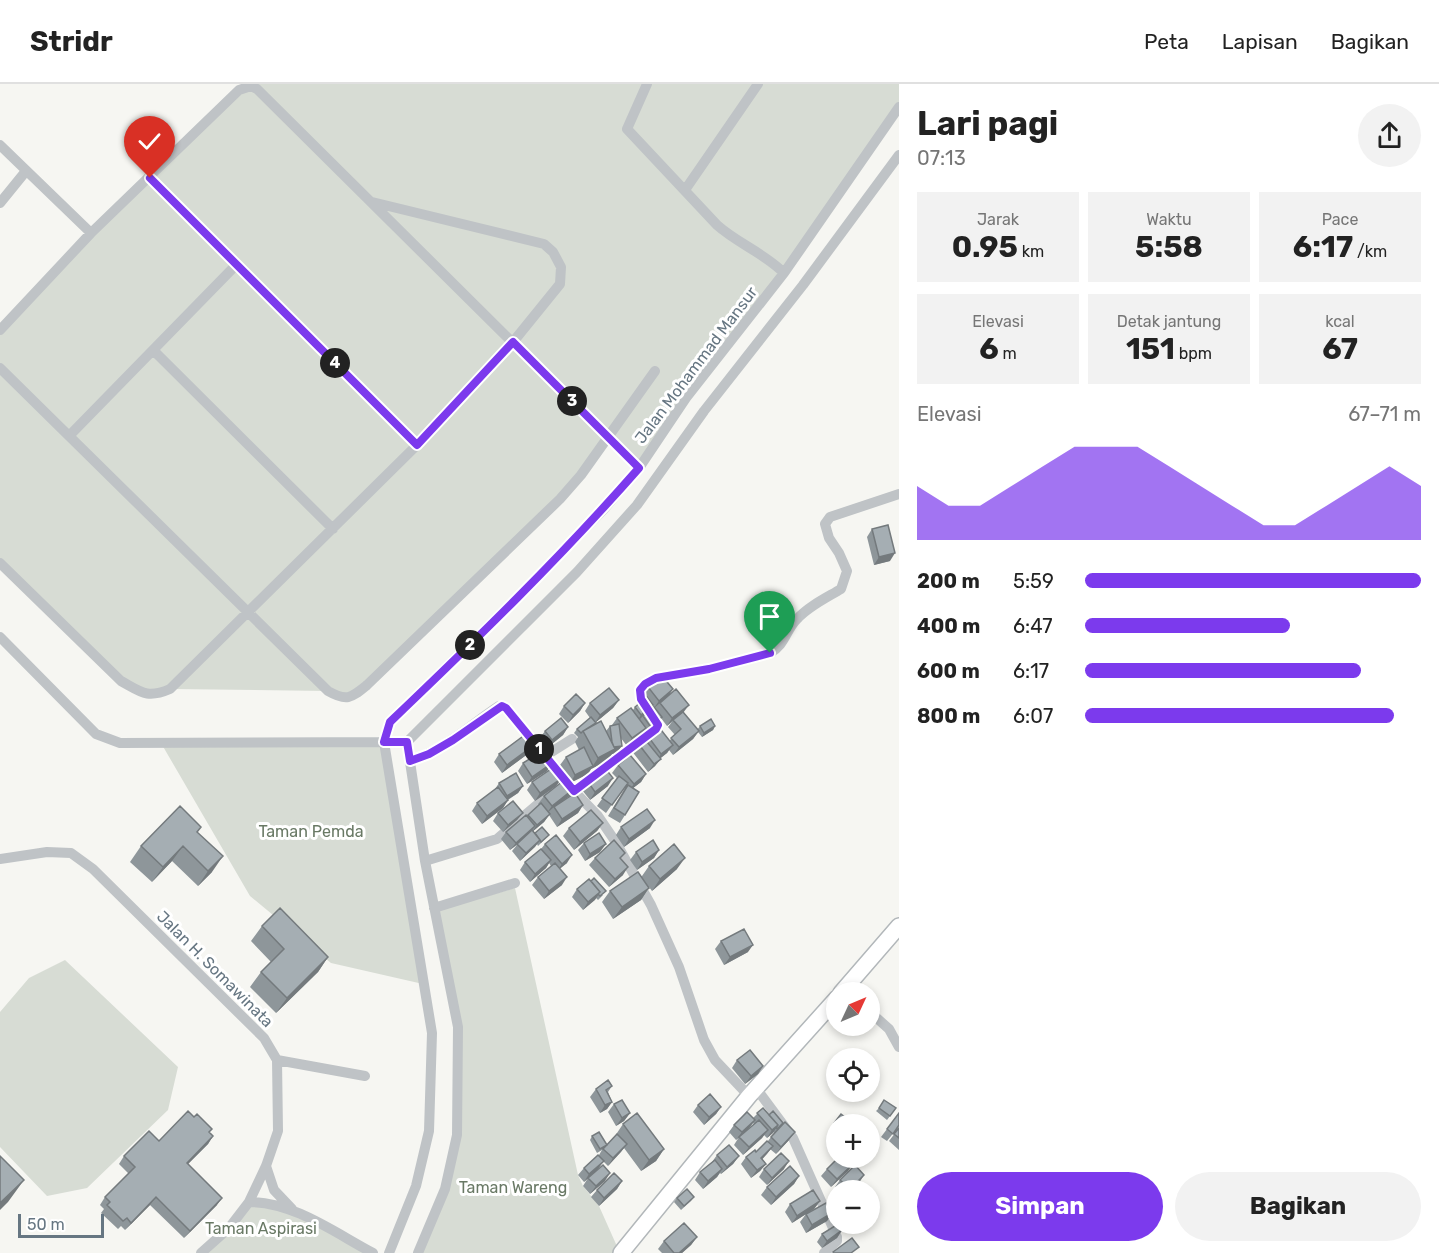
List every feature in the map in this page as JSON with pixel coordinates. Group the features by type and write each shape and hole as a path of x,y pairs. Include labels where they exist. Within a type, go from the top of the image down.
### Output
{"main road":[{"path":"852,982 899,926"},
{"path":"621,1253 752,1092 826,1011"}],"street":[{"path":"647,84 627,129 717,225 732,238 784,273"},
{"path":"685,190 758,84"},
{"path":"0,330 91,233 239,90 250,86 257,89 639,468"},
{"name":"Jalan Mohammad Mansur","path":"384,742 390,722 528,587 639,468 686,398 784,273 899,107"},
{"path":"0,146 91,233"},
{"name":"Jalan Mohammad Mansur","path":"407,742 577,572 637,505 704,411 803,285 899,155"},
{"path":"0,202 26,171"},
{"path":"150,178 417,445"},
{"path":"0,564 121,681 143,693 156,695 170,689 249,613 417,445 513,342 560,284 561,267 553,252 544,244 372,202"},
{"path":"69,436 236,264"},
{"path":"153,350 333,529"},
{"path":"0,368 328,691 340,698 347,698 367,685 444,609 532,528 573,485 655,370"},
{"path":"574,791 656,729 658,725 641,699 640,690 645,684 656,678 709,669 778,649 795,621 807,610 841,588 847,572 839,553 829,538 825,524 830,517 899,494"},
{"path":"0,637 96,734 120,743 407,742 424,861 458,1027 457,1135 445,1189 418,1253"},
{"path":"410,761 429,754 453,740 502,706 604,824 651,905 679,967 704,1040 716,1060 752,1092 793,1138 836,1232 837,1241 824,1253"},
{"path":"545,756 572,739"},
{"path":"384,742 432,1033 429,1131 416,1186 389,1253"},
{"path":"424,861 497,839 565,780"},
{"name":"Jalan H. Somawinata","path":"0,859 47,852 71,853 93,869 264,1038 277,1060"},
{"path":"434,908 515,882"},
{"path":"880,1021 889,1029 899,1045"},
{"path":"201,1253 229,1228 249,1202 266,1166 278,1131 277,1060 365,1076"},
{"path":"266,1166 274,1190 294,1211"},
{"path":"249,1202 272,1203 294,1211 373,1253"}],"green space":[{"path":"244,84 899,84 899,110 639,468 609,437 584,470 351,697 328,691 170,689 156,695 121,681 0,563 0,324"},
{"name":"Taman Pemda","path":"384,742 423,984 331,963 250,896 161,743"},
{"name":"Taman Wareng","path":"515,888 578,1175 583,1186 599,1206 620,1253 418,1253 445,1189 457,1135 458,1027 435,911"},
{"path":"65,960 178,1067 168,1110 87,1188 47,1196 0,1147 0,1012 29,978"},
{"name":"Taman Aspirasi","path":"249,1202 272,1203 373,1253 201,1253"}],"building":[{"path":"888,525 895,553 879,557 872,529"},
{"path":"662,676 673,689 659,701 648,687"},
{"path":"609,688 619,700 600,715 590,703"},
{"path":"676,689 689,705 672,718 660,703"},
{"path":"576,694 585,703 573,715 564,706"},
{"path":"647,697 653,705 641,715 635,707"},
{"path":"654,707 662,717 650,726 643,716"},
{"path":"631,708 646,728 632,738 617,718"},
{"path":"683,712 699,731 679,747 671,738 681,729 673,720"},
{"path":"591,717 596,723 581,733 577,729"},
{"path":"561,718 568,727 552,740 545,731"},
{"path":"711,719 715,726 704,733 700,726"},
{"path":"601,721 615,749 598,758 583,731"},
{"path":"619,724 622,746 614,747 610,726"},
{"path":"658,726 673,745 661,754 647,735"},
{"path":"526,734 534,745 507,765 499,754"},
{"path":"643,737 661,759 654,764 637,742"},
{"path":"584,747 593,766 575,775 566,757"},
{"path":"544,750 552,763 532,777 523,763"},
{"path":"630,755 646,774 634,784 618,765"},
{"path":"554,767 562,778 540,793 532,782"},
{"path":"605,768 613,778 595,792 588,782"},
{"path":"516,773 523,786 507,796 499,783"},
{"path":"619,776 628,783 612,805 602,798"},
{"path":"568,777 576,787 552,806 544,796"},
{"path":"628,785 639,792 625,815 614,808"},
{"path":"498,787 508,800 487,816 477,803"},
{"path":"575,793 583,805 562,819 554,807"},
{"path":"513,801 523,813 508,825 498,813"},
{"path":"541,803 550,814 537,825 528,815"},
{"path":"180,806 201,827 197,832 223,856 208,871 183,846 163,867 141,846"},
{"path":"647,809 655,820 629,839 621,827"},
{"path":"591,810 603,823 580,842 569,828"},
{"path":"526,815 535,826 516,843 506,832"},
{"path":"542,827 549,835 541,842 535,833"},
{"path":"532,830 540,840 526,853 517,844"},
{"path":"599,833 606,844 590,854 584,843"},
{"path":"556,835 572,855 562,864 545,844"},
{"path":"614,840 625,853 620,858 628,867 615,879 595,858"},
{"path":"653,840 659,850 642,862 636,852"},
{"path":"674,844 685,858 660,879 649,866"},
{"path":"541,849 551,860 535,874 525,862"},
{"path":"555,863 567,877 549,891 538,877"},
{"path":"638,872 649,888 622,907 610,891"},
{"path":"594,878 606,891 600,896 598,894 600,892 591,881"},
{"path":"589,879 600,892 588,902 577,889"},
{"path":"280,908 328,957 287,998 261,972 284,949 262,926"},
{"path":"744,929 753,945 730,957 721,941"},
{"path":"750,1050 763,1066 751,1076 737,1060"},
{"path":"608,1080 612,1086 606,1090 612,1102 605,1105 596,1089"},
{"path":"710,1094 721,1107 709,1117 698,1105"},
{"path":"622,1100 630,1113 622,1118 614,1104"},
{"path":"884,1100 896,1108 890,1116 879,1108"},
{"path":"763,1108 778,1125 772,1130 757,1113"},
{"path":"188,1111 194,1117 197,1114 212,1129 209,1132 213,1136 187,1163 222,1198 190,1231 156,1197 131,1223 127,1218 123,1221 107,1205 110,1202 105,1197 135,1167 124,1156 149,1131 159,1141"},
{"path":"773,1111 783,1123 777,1129 778,1125 769,1115"},
{"path":"747,1112 755,1120 742,1132 734,1125"},
{"path":"637,1113 664,1149 649,1160 623,1124"},
{"path":"899,1113 899,1125 893,1134 887,1129"},
{"path":"759,1120 768,1130 749,1147 739,1137"},
{"path":"785,1122 795,1132 781,1147 771,1137"},
{"path":"899,1128 899,1138 894,1134"},
{"path":"599,1132 607,1145 600,1149 592,1136"},
{"path":"617,1134 627,1144 613,1158 603,1149"},
{"path":"767,1141 773,1146 761,1158 766,1164 757,1170 746,1157 755,1150 756,1152"},
{"path":"729,1145 739,1156 727,1167 717,1155"},
{"path":"781,1153 789,1161 772,1178 764,1169"},
{"path":"598,1155 604,1161 589,1174 584,1168"},
{"path":"0,1156 24,1180 0,1203"},
{"path":"715,1160 722,1169 708,1181 700,1172"},
{"path":"603,1165 610,1173 596,1186 588,1178"},
{"path":"790,1166 799,1176 776,1197 767,1187"},
{"path":"828,1168 849,1168 837,1179"},
{"path":"852,1168 858,1168 864,1175 859,1180 840,1180"},
{"path":"614,1173 622,1181 604,1198 597,1190"},
{"path":"687,1189 694,1197 684,1206 677,1198"},
{"path":"813,1190 820,1201 797,1216 790,1204"},
{"path":"826,1203 826,1217 812,1225 806,1214"},
{"path":"684,1223 697,1237 679,1253 674,1253 664,1241"},
{"path":"826,1232 826,1234 837,1234 827,1241 822,1234"},
{"path":"852,1238 859,1247 851,1253 833,1252"}],"route":[{"path":"150,178 417,445 513,342 639,468 528,587 390,722 384,742 407,742 410,761 429,754 453,740 497,707 504,706 574,791 626,749 656,729 658,725 641,699 640,690 645,684 656,678 709,669 770,653"}]}
